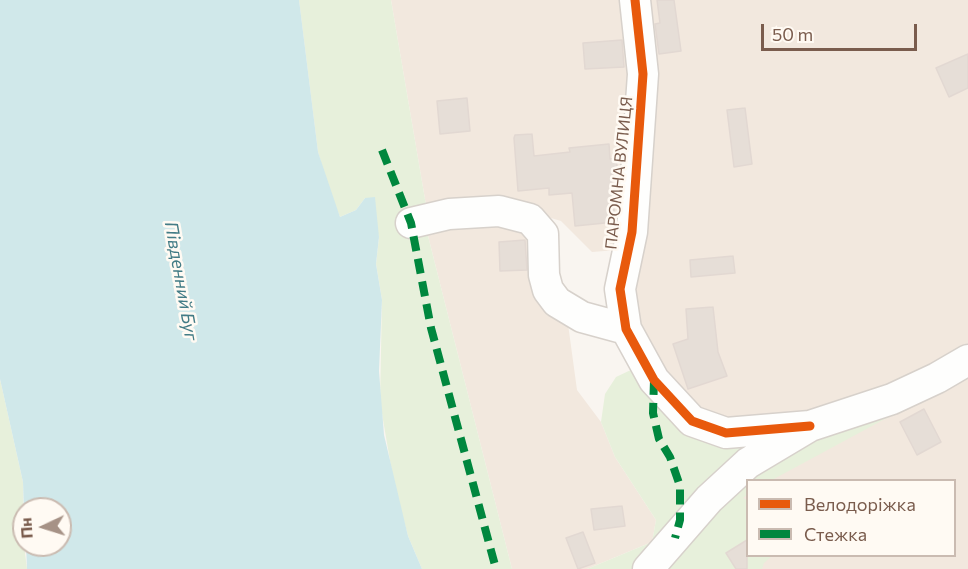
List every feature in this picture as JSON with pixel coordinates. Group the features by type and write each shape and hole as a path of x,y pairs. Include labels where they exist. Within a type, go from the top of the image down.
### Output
{"street":[{"name":"ПАРОМНА ВУЛИЦЯ","path":"635,0 643,74 632,232 620,289 626,329 654,380 692,421 726,433 810,426"},
{"path":"411,223 449,214 499,211 530,219 543,234 544,275 548,290 557,302 582,317 626,329"},
{"path":"648,569 709,499 748,464 810,426 891,399 937,378 968,360"}],"shaded area":[{"path":"391,0 628,0 633,31 617,250 592,252 561,221 521,209 427,211"},
{"path":"642,0 968,0 968,347 946,361 824,412 712,423 664,380 634,311"},
{"path":"526,220 568,324 577,390 601,422 615,457 656,520 652,542 587,569 512,569 425,224"},
{"path":"968,367 968,569 653,569 738,480"}],"green space":[{"path":"299,0 391,0 427,211 425,224 512,569 422,569 408,536 394,484 380,402 382,300 376,264 379,237 365,198 356,210 340,217 329,190 318,152"},
{"path":"635,368 698,434 905,400 920,403 883,420 774,479 746,479 746,496 743,498 746,500 746,557 771,557 764,563 762,569 587,569 652,542 656,520 615,457 601,422 605,394 616,377"},
{"path":"0,379 23,482 23,497 12,497 12,557 26,557 27,569 0,569"}],"water":[{"name":"Південний Буг","path":"0,0 299,0 318,152 340,217 356,210 365,198 375,197 379,237 376,264 382,300 379,371 384,435 408,536 422,569 27,569 26,557 72,557 72,497 23,497 23,482 0,379"}],"building":[{"path":"657,0 674,0 681,51 659,54 655,24 660,23"},
{"path":"622,40 624,67 585,69 583,43"},
{"path":"968,54 968,88 949,97 936,68"},
{"path":"467,98 470,131 440,134 437,101"},
{"path":"745,108 752,164 734,167 727,110"},
{"path":"532,134 534,156 570,152 569,148 609,144 610,159 616,158 618,174 611,174 615,222 575,226 572,193 549,195 549,188 518,191 514,138 515,135"},
{"path":"525,240 527,270 500,271 499,242"},
{"path":"733,256 735,273 691,277 690,260"},
{"path":"713,307 718,352 727,376 688,389 673,344 688,339 686,309"},
{"path":"924,409 941,442 917,455 900,422"},
{"path":"622,506 625,526 594,530 591,509"},
{"path":"583,532 595,563 578,569 566,538"},
{"path":"746,541 747,569 736,569 726,553"}],"marked path":[{"path":"382,150 411,223 431,328 496,569"},
{"path":"654,380 653,413 659,439 670,457 680,486 680,520 675,538"}],"cycle path":[{"path":"635,0 643,74 632,232 620,289 626,329 654,380 692,421 726,433 810,426"}]}
